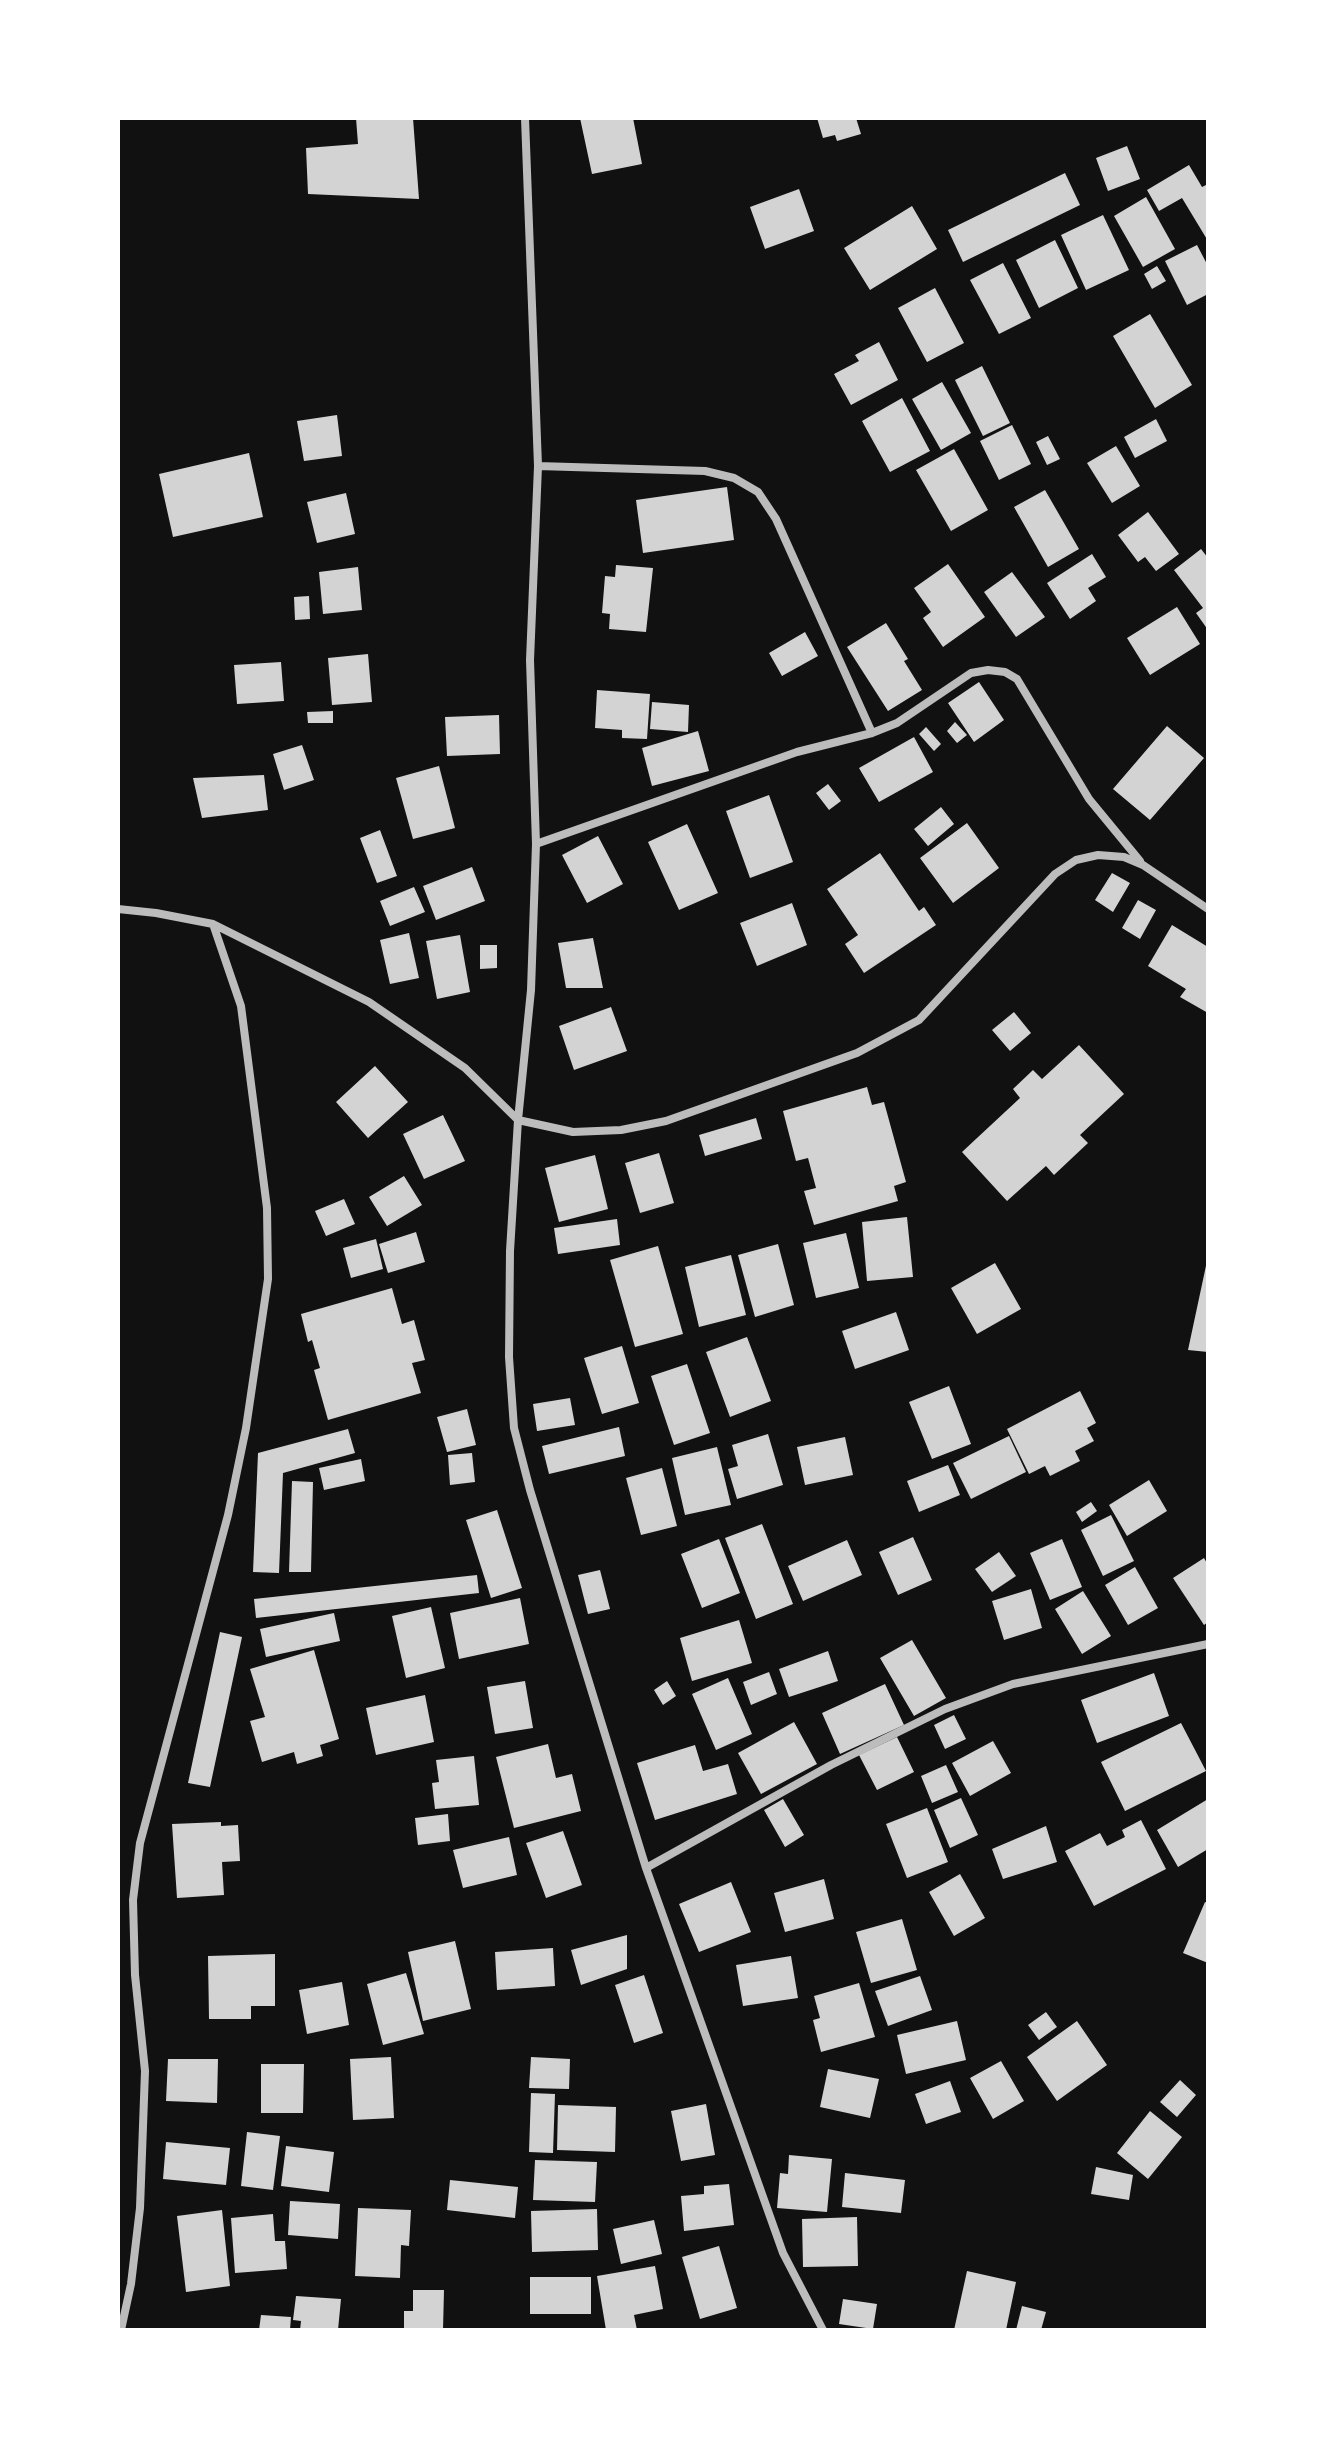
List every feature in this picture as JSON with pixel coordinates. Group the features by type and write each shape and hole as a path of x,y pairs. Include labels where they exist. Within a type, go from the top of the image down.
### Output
{"street":[{"path":"525,118 538,466 530,660 536,844 531,990 518,1120 510,1312 509,1357 514,1428 530,1490 646,1868 783,2253 823,2330"},
{"path":"538,466 705,471 734,478 758,492 776,519 872,733"},
{"path":"536,844 797,752 872,733 897,723 971,673 988,670 1005,672 1017,679 1089,799 1143,865"},
{"path":"118,909 213,924 369,1002 465,1068 518,1120 573,1132 621,1130 666,1121 857,1053 919,1020 1055,874 1076,860 1098,855 1124,857 1143,865 1208,909"},
{"path":"121,2330 131,2284 140,2208 145,2086 134,1945 133,1900 138,1858 228,1515 246,1428 268,1279 267,1208 241,1006 213,924"},
{"path":"646,1868 831,1765 945,1709 1013,1684 1187,1651 1208,1644"}],"building":[{"path":"356,118 413,118 419,199 308,194 306,148 358,144"},
{"path":"580,118 633,118 642,164 592,174"},
{"path":"817,118 856,118 861,134 837,141 835,135 823,138"},
{"path":"1127,146 1140,179 1108,191 1096,158"},
{"path":"1189,165 1202,187 1208,184 1208,241 1182,198 1159,211 1147,190"},
{"path":"1065,173 1080,205 963,262 948,230"},
{"path":"799,189 814,231 765,249 750,207"},
{"path":"1146,197 1175,249 1143,267 1114,216"},
{"path":"912,206 937,249 870,290 844,248"},
{"path":"1103,215 1129,270 1086,290 1061,235"},
{"path":"1055,240 1078,288 1039,308 1016,260"},
{"path":"1197,245 1208,266 1208,294 1187,305 1165,261"},
{"path":"1003,263 1031,318 999,334 970,280"},
{"path":"1157,266 1166,281 1152,289 1144,274"},
{"path":"935,288 964,343 927,362 898,308"},
{"path":"1150,314 1192,385 1155,408 1113,336"},
{"path":"879,342 898,380 851,405 834,374 859,361 855,355"},
{"path":"982,366 1010,423 983,436 955,380"},
{"path":"942,382 971,433 941,450 912,399"},
{"path":"902,398 930,451 890,472 862,421"},
{"path":"337,415 342,456 304,461 297,421"},
{"path":"1156,419 1167,441 1135,458 1124,437"},
{"path":"1012,425 1031,464 999,480 980,441"},
{"path":"1048,436 1060,459 1047,465 1036,442"},
{"path":"1116,446 1140,486 1112,503 1087,463"},
{"path":"954,449 988,510 951,531 916,470"},
{"path":"249,453 263,517 173,537 159,474"},
{"path":"727,487 734,540 643,553 636,500"},
{"path":"1045,490 1079,549 1048,567 1014,507"},
{"path":"346,493 355,534 317,543 307,502"},
{"path":"1148,512 1179,554 1156,571 1145,557 1138,562 1118,535"},
{"path":"1201,549 1208,558 1208,630 1196,613 1203,608 1174,570"},
{"path":"1092,554 1106,577 1088,588 1096,601 1070,619 1047,583"},
{"path":"948,564 985,617 943,647 923,618 931,612 914,588"},
{"path":"616,565 653,568 646,632 609,629 610,614 602,613 605,576 615,577"},
{"path":"358,567 362,610 323,614 319,572"},
{"path":"1012,572 1045,617 1016,637 984,592"},
{"path":"309,596 310,619 295,620 294,597"},
{"path":"1177,607 1200,644 1150,675 1127,638"},
{"path":"886,623 922,690 888,711 847,647"},
{"path":"805,632 818,656 782,676 769,653"},
{"path":"368,654 372,702 332,705 328,658"},
{"path":"281,662 284,701 237,704 234,665"},
{"path":"979,682 1004,720 974,742 948,703"},
{"path":"597,690 650,694 647,739 622,738 622,730 595,728"},
{"path":"652,702 689,705 688,732 650,729"},
{"path":"333,711 333,723 308,723 307,712"},
{"path":"499,715 500,754 447,756 445,717"},
{"path":"955,722 967,735 957,743 947,731"},
{"path":"1167,726 1204,758 1150,820 1113,789"},
{"path":"926,727 941,744 934,751 919,734"},
{"path":"698,731 709,771 652,786 642,748"},
{"path":"914,737 933,772 879,802 859,768"},
{"path":"302,745 314,780 284,790 273,754"},
{"path":"439,766 455,828 413,839 396,778"},
{"path":"264,775 268,810 202,818 193,778"},
{"path":"828,784 841,801 829,810 816,793"},
{"path":"769,795 793,862 750,878 726,811"},
{"path":"941,807 954,824 928,846 914,829"},
{"path":"967,823 999,868 953,903 920,858"},
{"path":"687,824 718,893 679,910 648,842"},
{"path":"380,830 397,876 377,883 360,838"},
{"path":"598,836 623,884 587,903 562,855"},
{"path":"880,853 919,911 924,907 936,925 864,973 845,944 858,935 827,889"},
{"path":"472,867 485,901 436,920 423,886"},
{"path":"1112,873 1130,883 1113,912 1095,900"},
{"path":"414,887 425,912 390,926 380,901"},
{"path":"1138,900 1156,910 1140,939 1122,928"},
{"path":"792,903 807,945 757,966 740,923"},
{"path":"1172,925 1208,947 1208,1013 1180,997 1186,989 1148,966"},
{"path":"409,933 419,978 390,984 380,940"},
{"path":"460,935 470,992 437,999 426,941"},
{"path":"593,938 603,988 566,988 558,943"},
{"path":"480,945 497,945 497,968 480,969"},
{"path":"611,1007 627,1051 574,1070 559,1026"},
{"path":"1014,1012 1031,1033 1010,1051 992,1030"},
{"path":"1079,1045 1124,1094 1080,1135 1088,1143 1054,1175 1046,1166 1007,1201 962,1152 1020,1098 1013,1089 1033,1070 1042,1079"},
{"path":"375,1066 408,1102 368,1138 336,1102"},
{"path":"867,1087 872,1105 884,1102 906,1182 894,1186 898,1201 814,1225 804,1191 816,1188 808,1158 796,1161 783,1111"},
{"path":"443,1115 465,1161 424,1179 403,1134"},
{"path":"756,1118 762,1139 705,1156 699,1135"},
{"path":"659,1153 674,1203 640,1213 625,1163"},
{"path":"595,1155 608,1209 559,1222 545,1168"},
{"path":"404,1176 422,1205 387,1226 369,1197"},
{"path":"344,1199 355,1224 326,1236 315,1211"},
{"path":"907,1217 913,1277 867,1281 862,1222"},
{"path":"617,1219 620,1245 558,1254 554,1228"},
{"path":"416,1232 425,1262 388,1273 379,1244"},
{"path":"846,1233 859,1288 816,1298 803,1243"},
{"path":"376,1239 383,1269 351,1278 343,1248"},
{"path":"778,1244 794,1305 755,1317 738,1255"},
{"path":"658,1246 683,1334 635,1347 610,1260"},
{"path":"731,1255 746,1315 699,1327 685,1267"},
{"path":"1207,1261 1208,1352 1188,1350"},
{"path":"995,1263 1021,1309 977,1334 951,1288"},
{"path":"392,1288 402,1324 414,1320 425,1360 412,1363 421,1393 328,1420 314,1370 320,1368 312,1340 308,1342 301,1314"},
{"path":"896,1312 909,1350 855,1369 842,1331"},
{"path":"747,1337 771,1401 730,1417 706,1352"},
{"path":"622,1346 639,1403 602,1414 584,1358"},
{"path":"687,1364 710,1433 674,1445 651,1376"},
{"path":"949,1386 971,1444 932,1459 909,1402"},
{"path":"1080,1391 1096,1423 1087,1428 1094,1441 1075,1451 1080,1461 1050,1476 1045,1466 1029,1474 1007,1429"},
{"path":"570,1398 575,1425 537,1431 533,1404"},
{"path":"467,1409 476,1445 447,1452 437,1417"},
{"path":"619,1427 625,1456 549,1474 542,1446"},
{"path":"348,1429 355,1453 283,1473 279,1573 253,1572 258,1453"},
{"path":"768,1434 783,1485 737,1499 728,1469 738,1466 732,1445"},
{"path":"1009,1436 1026,1472 971,1499 953,1463"},
{"path":"845,1437 853,1475 805,1485 797,1447"},
{"path":"717,1447 731,1505 685,1515 672,1458"},
{"path":"472,1453 475,1482 450,1485 448,1455"},
{"path":"361,1459 365,1481 324,1490 319,1468"},
{"path":"948,1465 960,1495 919,1512 907,1481"},
{"path":"662,1468 677,1526 641,1535 626,1478"},
{"path":"1149,1480 1167,1511 1127,1536 1109,1505"},
{"path":"292,1481 313,1482 311,1572 289,1572"},
{"path":"1091,1502 1097,1511 1082,1522 1076,1512"},
{"path":"497,1510 522,1588 491,1598 466,1520"},
{"path":"1111,1515 1134,1561 1103,1576 1081,1530"},
{"path":"762,1524 793,1604 756,1619 725,1538"},
{"path":"913,1537 932,1580 898,1595 879,1552"},
{"path":"719,1539 740,1593 702,1608 681,1554"},
{"path":"1062,1539 1082,1587 1050,1600 1030,1553"},
{"path":"847,1540 862,1575 803,1601 788,1566"},
{"path":"999,1552 1016,1576 992,1592 975,1569"},
{"path":"1204,1558 1208,1565 1208,1622 1204,1625 1173,1578"},
{"path":"1135,1567 1158,1608 1128,1625 1105,1585"},
{"path":"600,1570 610,1609 588,1614 578,1575"},
{"path":"477,1575 479,1593 256,1618 254,1599"},
{"path":"1031,1589 1042,1628 1004,1640 992,1601"},
{"path":"1083,1591 1111,1636 1082,1654 1055,1609"},
{"path":"520,1598 529,1644 459,1659 450,1613"},
{"path":"431,1607 445,1668 406,1678 392,1616"},
{"path":"334,1613 340,1641 266,1657 260,1629"},
{"path":"739,1620 752,1663 692,1681 680,1638"},
{"path":"220,1632 242,1637 210,1787 188,1783"},
{"path":"912,1640 946,1698 914,1716 880,1658"},
{"path":"314,1650 339,1739 320,1745 323,1756 297,1764 294,1752 262,1762 250,1721 265,1717 250,1669"},
{"path":"828,1651 838,1681 789,1697 779,1669"},
{"path":"769,1672 777,1694 751,1705 743,1682"},
{"path":"1154,1673 1169,1716 1097,1743 1081,1700"},
{"path":"728,1678 752,1734 716,1750 692,1694"},
{"path":"525,1681 533,1728 495,1734 487,1687"},
{"path":"667,1681 676,1696 663,1705 654,1690"},
{"path":"885,1684 904,1725 840,1754 822,1713"},
{"path":"425,1695 434,1742 376,1755 366,1708"},
{"path":"954,1715 966,1739 945,1749 934,1725"},
{"path":"794,1722 817,1764 761,1794 738,1753"},
{"path":"1181,1723 1206,1771 1125,1811 1101,1762"},
{"path":"897,1737 914,1772 877,1790 859,1755"},
{"path":"993,1741 1011,1773 970,1796 952,1763"},
{"path":"548,1744 556,1778 572,1774 581,1811 514,1828 496,1757"},
{"path":"695,1745 703,1771 728,1764 737,1794 655,1820 637,1763"},
{"path":"474,1756 479,1805 435,1809 432,1783 439,1782 436,1760"},
{"path":"946,1765 958,1792 932,1803 921,1776"},
{"path":"961,1798 978,1835 950,1848 934,1810"},
{"path":"783,1799 804,1835 785,1847 764,1810"},
{"path":"1208,1799 1208,1849 1178,1867 1157,1830"},
{"path":"927,1808 948,1862 907,1878 886,1824"},
{"path":"448,1814 450,1841 418,1845 415,1818"},
{"path":"1141,1820 1166,1869 1094,1906 1065,1851 1100,1833 1107,1846 1125,1837 1122,1830"},
{"path":"221,1822 221,1826 238,1825 240,1861 222,1862 224,1895 177,1898 172,1824"},
{"path":"1046,1826 1057,1862 1003,1879 992,1849"},
{"path":"563,1831 582,1885 546,1898 526,1843"},
{"path":"509,1837 517,1875 463,1888 453,1850"},
{"path":"960,1874 985,1918 954,1936 929,1892"},
{"path":"824,1879 834,1919 785,1932 774,1893"},
{"path":"731,1882 751,1932 699,1952 679,1904"},
{"path":"1205,1902 1208,1903 1208,1963 1183,1953"},
{"path":"902,1919 917,1970 871,1983 856,1932"},
{"path":"627,1935 627,1969 581,1985 571,1950"},
{"path":"455,1941 471,2009 423,2021 408,1952"},
{"path":"553,1948 555,1986 497,1990 495,1952"},
{"path":"275,1954 275,2006 251,2006 251,2019 209,2019 208,1956"},
{"path":"791,1956 798,1998 743,2006 736,1965"},
{"path":"406,1973 424,2034 383,2045 367,1984"},
{"path":"644,1975 663,2033 634,2043 615,1985"},
{"path":"920,1976 932,2010 888,2026 875,1991"},
{"path":"342,1982 349,2025 307,2034 299,1990"},
{"path":"859,1983 875,2037 821,2052 813,2020 820,2018 814,1996"},
{"path":"1046,2012 1057,2027 1039,2040 1028,2025"},
{"path":"957,2021 966,2060 906,2074 897,2035"},
{"path":"1077,2021 1107,2065 1057,2101 1027,2057"},
{"path":"391,2057 394,2118 353,2120 350,2059"},
{"path":"531,2057 570,2059 569,2089 529,2088"},
{"path":"168,2059 218,2059 217,2103 166,2101"},
{"path":"1001,2061 1024,2101 993,2119 970,2078"},
{"path":"261,2064 304,2064 303,2113 261,2113"},
{"path":"828,2069 879,2079 870,2118 820,2107"},
{"path":"1180,2080 1196,2095 1177,2117 1160,2102"},
{"path":"950,2081 961,2112 926,2124 915,2094"},
{"path":"531,2093 555,2094 553,2153 529,2152"},
{"path":"706,2104 715,2155 681,2161 671,2111"},
{"path":"558,2105 616,2107 615,2152 557,2150"},
{"path":"1150,2111 1182,2137 1148,2179 1117,2153"},
{"path":"247,2132 280,2136 273,2190 241,2186"},
{"path":"166,2142 230,2148 226,2185 163,2179"},
{"path":"286,2146 334,2152 329,2192 281,2186"},
{"path":"789,2155 832,2159 827,2212 777,2208 780,2173 788,2174"},
{"path":"535,2160 597,2162 595,2202 533,2200"},
{"path":"1096,2167 1133,2175 1129,2200 1091,2194"},
{"path":"845,2173 905,2180 901,2213 842,2207"},
{"path":"450,2180 518,2187 515,2218 447,2210"},
{"path":"729,2184 734,2225 684,2231 681,2196 704,2194 704,2186"},
{"path":"290,2201 340,2204 338,2239 288,2235"},
{"path":"358,2208 411,2210 409,2246 401,2245 400,2278 355,2276"},
{"path":"597,2209 598,2250 532,2252 531,2211"},
{"path":"222,2210 230,2286 186,2292 177,2216"},
{"path":"273,2214 275,2241 285,2241 287,2269 235,2273 231,2218"},
{"path":"857,2217 858,2266 803,2267 802,2219"},
{"path":"654,2220 662,2254 621,2264 613,2229"},
{"path":"719,2246 737,2308 700,2319 682,2257"},
{"path":"655,2266 663,2309 634,2315 637,2330 606,2330 597,2276"},
{"path":"967,2271 1016,2282 1006,2330 954,2330"},
{"path":"530,2277 591,2277 591,2314 530,2314"},
{"path":"413,2290 444,2290 443,2330 404,2330 404,2311 413,2311"},
{"path":"296,2296 341,2299 338,2330 300,2330 301,2321 293,2320"},
{"path":"843,2299 877,2304 873,2329 839,2324"},
{"path":"1022,2306 1046,2312 1041,2330 1016,2330"},
{"path":"261,2315 291,2317 290,2330 259,2330"}]}
